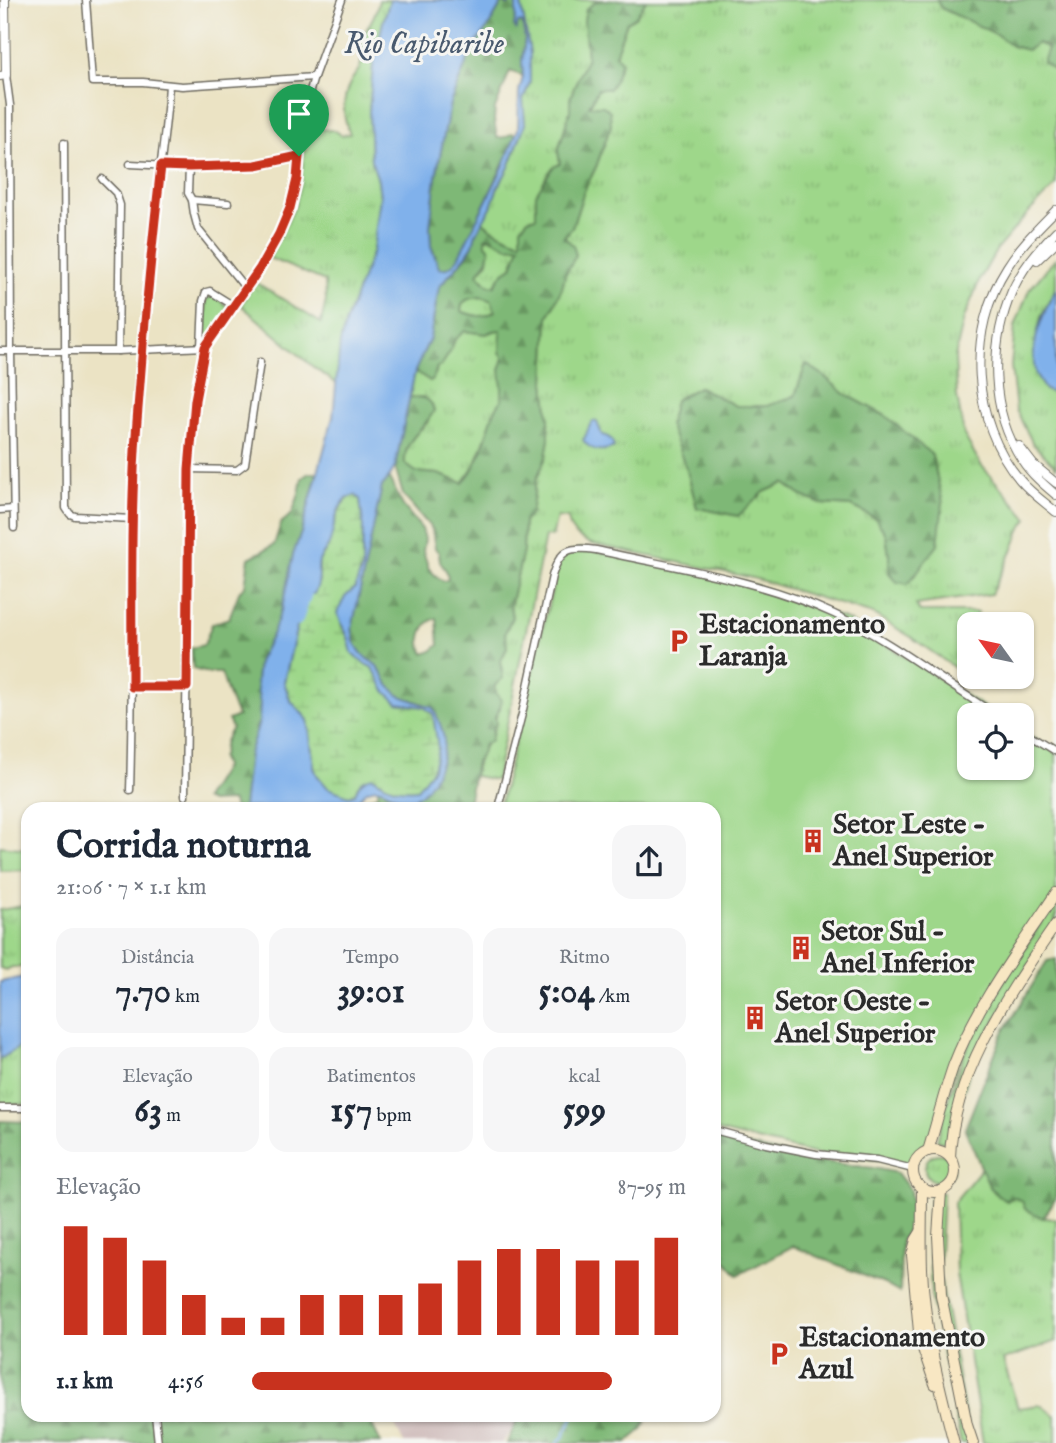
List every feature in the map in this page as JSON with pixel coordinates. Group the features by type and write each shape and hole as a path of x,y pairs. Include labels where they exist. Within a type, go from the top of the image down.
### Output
{"main road":[{"path":"928,1151 950,1076 967,1036 991,993 1056,893"},
{"path":"950,1157 940,1150 928,1151 919,1157 914,1169 917,1183 928,1191 941,1191 952,1182 955,1176 950,1157 953,1121 974,1063 1000,1011 1056,924"},
{"path":"922,1188 922,1270 925,1297 942,1401 954,1443"},
{"path":"941,1191 938,1236 941,1295 973,1443"}],"street":[{"path":"5,0 3,76 9,84 10,104 14,528"},
{"path":"86,0 92,82 192,85 314,77"},
{"path":"203,347 260,268 286,220 297,179 303,116 342,0"},
{"path":"130,790 132,519 137,421 169,85"},
{"path":"64,143 68,511 75,516 132,519"},
{"path":"130,164 189,167 256,165 299,156"},
{"path":"189,167 188,193 198,229 246,289"},
{"path":"103,179 116,193 120,205 118,351"},
{"path":"192,200 228,203"},
{"path":"1056,210 1027,240 1006,268 995,289 981,337 979,362 983,400 996,441 1007,463 1020,480 1056,512"},
{"path":"1056,231 1034,256 1012,291 998,339 996,362 1000,404 1008,432 1027,467 1056,495"},
{"path":"1020,277 1056,242"},
{"path":"185,796 189,469 203,347 204,296 210,291 234,306"},
{"path":"0,351 118,351 203,347"},
{"path":"189,469 237,470 245,464 260,362"},
{"path":"1008,432 1033,464 1056,483"},
{"path":"0,510 13,509"},
{"path":"500,802 552,576 560,557 572,549 596,550 722,576 798,598 877,637 978,703"},
{"path":"132,687 187,687"},
{"path":"1034,738 1056,752"},
{"path":"0,1108 21,1108"},
{"path":"721,1132 816,1154 877,1160 914,1169"},
{"path":"156,1422 158,1443"}],"shaded area":[{"path":"393,1422 517,1422 502,1443 404,1443"}],"green space":[{"path":"379,0 390,0 373,66 369,112 371,160 380,197 373,250 346,321 337,384 241,305 255,282 321,323 326,301 325,281 269,258 295,206 301,180 308,111 316,114 314,128 336,131 341,135 350,134 344,115 346,94 360,67 363,39"},
{"path":"504,0 507,5 511,0 516,0 514,26 521,22 523,24 523,76 510,71 495,109 494,120 497,138 516,134 462,254 450,267 438,268 431,246 430,227 450,103 472,49"},
{"path":"520,0 606,0 595,2 585,31 587,57 570,99 570,111 558,150 560,164 553,168 544,180 536,218 521,242 495,231 482,221 509,167 525,124 523,100 530,82 530,53"},
{"path":"606,0 646,0 636,16 627,22 615,55 621,61 615,80 609,89 598,89 589,106 603,106 610,111 611,125 572,228 564,237 573,245 576,255 548,317 545,382 549,439 546,457 536,480 531,514 524,521 523,551 510,606 512,617 505,633 507,648 500,662 503,678 494,686 501,700 495,716 496,723 491,740 485,743 476,762 468,802 361,802 378,795 378,787 404,800 417,797 427,787 441,762 424,704 398,695 377,666 362,654 354,642 352,628 382,486 389,478 403,506 422,529 425,539 423,551 429,569 443,581 448,580 435,548 432,529 403,495 395,467 410,397 419,397 431,403 434,411 410,442 405,464 416,472 438,474 463,483 482,451 493,414 502,399 500,370 504,358 500,352 501,330 486,334 465,331 455,339 450,352 441,366 437,367 430,381 415,371 430,338 439,287 466,257 482,221 495,231 521,242 521,227 528,219 536,217 536,194 553,167 560,164 558,151 570,111 570,99 587,57 584,20 586,9 595,2","holes":["489,237 508,247 520,246 512,267 503,273 494,286 488,285 478,274 489,255 485,238","482,297 492,301 495,311 478,316 461,311 465,301","437,618 439,645 424,654 422,632 428,623"]},
{"path":"646,0 937,0 941,8 996,34 1013,46 1038,43 1049,49 1054,69 1056,68 1056,185 997,249 980,279 964,318 955,357 957,396 964,435 981,465 1028,519 1020,530 991,594 916,605 920,612 957,612 957,670 873,614 753,578 592,544 576,535 568,518 557,517 552,537 545,536 496,780 474,776 480,754 493,734 500,708 494,686 502,670 500,662 507,648 505,633 512,617 510,606 523,551 524,521 531,514 536,480 546,457 549,439 545,382 548,317 576,255 563,237 572,228 611,125 589,107 615,55 627,22 636,16","holes":["806,364 845,394 886,416 897,582 889,573 886,534 875,518 852,506 821,504 800,495 784,483 764,492 738,516 697,508 687,470 699,387 736,406 767,406 795,396"]},
{"path":"937,0 1056,0 1056,68 1054,70 1043,62 1048,48 1038,43 1027,50 1012,46 996,34 941,8"},
{"path":"485,238 521,246 512,267 503,273 494,286 488,285 478,274 488,261"},
{"path":"1056,258 1056,288 1041,316 1034,354 1036,376 1045,390 1056,394 1056,467 1033,444 1016,410 1011,366 1015,326 1029,290"},
{"path":"214,296 230,308 204,343 206,301"},
{"path":"482,297 493,301 495,311 478,316 461,311 465,301"},
{"path":"501,329 500,352 504,358 501,369 502,397 469,475 463,483 438,474 416,472 405,464 406,451 411,440 428,422 424,397 410,397 415,371 430,381 437,367 441,366 450,352 455,339 464,331 486,334"},
{"path":"806,364 845,394 886,416 932,455 943,503 938,544 908,584 897,582 889,572 886,534 875,518 852,506 821,504 800,495 784,483 764,492 738,516 697,508 687,470 669,425 675,400 699,387 736,406 767,406 795,396"},
{"path":"309,473 317,473 293,555 282,608 258,662 256,682 260,704 259,722 249,754 244,802 210,802 204,799 224,767 221,758 232,728 228,720 238,716 221,673 193,669 191,648 204,645 212,624 229,618 240,590 245,586 249,558 274,545 281,523 292,514 302,478"},
{"path":"355,495 360,499 363,525 362,568 355,588 345,597 341,624 353,653 373,668 398,703 424,707 433,714 439,748 433,769 417,789 394,788 373,777 358,786 355,794 349,796 328,789 317,775 308,720 290,700 284,682 304,607 301,600 319,581 319,561 325,552 340,507 350,496"},
{"path":"581,548 753,584 847,620 978,703 957,703 957,780 1034,780 1034,738 1056,752 1056,893 967,1036 933,1135 913,1169 877,1160 816,1154 721,1132 721,802 500,802 560,557"},
{"path":"0,846 21,848 21,870 0,871"},
{"path":"1056,900 1056,920 974,1056 949,1143 937,1141 965,1052 993,999"},
{"path":"21,906 21,967 6,970 0,968 0,910"},
{"path":"1056,959 1056,1198 1043,1218 1025,1209 1022,1201 1013,1197 1007,1201 998,1196 989,1186 965,1129 1003,1033 1047,961"},
{"path":"21,1046 21,1104 0,1105 0,1059"},
{"path":"0,1121 21,1122 21,1422 371,1422 381,1443 0,1443"},
{"path":"721,1140 817,1161 897,1173 910,1190 913,1221 901,1241 900,1293 793,1246 738,1275 721,1256"},
{"path":"939,1154 949,1158 953,1168 949,1178 939,1182 929,1178 925,1168 929,1158"},
{"path":"982,1168 989,1186 1007,1201 1013,1197 1043,1218 1056,1219 1056,1341 1003,1360 1018,1408 1041,1405 1056,1416 1056,1443 983,1443 956,1273 954,1202"},
{"path":"931,1192 943,1193 939,1271 970,1443 961,1443 931,1295"},
{"path":"646,1422 642,1430 626,1443 507,1443 516,1423"}],"water":[{"name":"Rio Capibaribe","path":"390,0 511,0 508,5 503,1 472,49 450,103 430,227 431,246 439,268 445,269 458,258 503,167 518,129 525,39 523,23 518,23 516,29 514,26 516,0 520,0 530,53 530,82 523,100 525,124 509,167 476,233 473,245 439,287 430,338 415,371 395,467 382,486 352,628 354,642 362,654 377,666 398,695 433,708 443,736 443,752 433,779 422,794 415,798 403,799 377,788 363,794 359,802 244,802 249,754 259,722 260,704 256,682 258,662 282,608 293,555 333,417 340,343 373,250 380,197 371,160 369,112 373,66","holes":["355,495 360,499 363,525 362,568 355,588 345,597 337,613 352,653 373,668 385,691 398,703 424,707 433,714 438,748 433,769 417,789 394,788 373,777 364,781 355,794 349,796 328,788 317,775 308,720 290,700 284,682 304,607 302,599 305,594 314,594 319,561 329,545 337,514 343,502"]},
{"path":"1056,288 1056,394 1045,390 1038,379 1034,353 1042,319"},
{"path":"593,421 597,422 602,435 610,439 614,447 597,450 586,444 583,440"},
{"path":"21,978 21,1046 0,1059 0,982"}],"waterway":[{"name":"Rio Capibaribe","path":"296,619 311,575"},
{"path":"557,1443 571,1422"}],"place":[{"name":"Estacionamento Laranja","path":"679,641"},
{"name":"Setor Leste - Anel Superior","path":"813,841"},
{"name":"Setor Sul - Anel Inferior","path":"801,948"},
{"name":"Setor Oeste - Anel Superior","path":"755,1018"},
{"name":"Estacionamento Azul","path":"779,1354"}],"route":[{"path":"299,156 297,179 286,220 260,268 205,347 195,400 189,469 187,687 132,687 132,519 137,421 161,166 256,165 299,156"}]}
